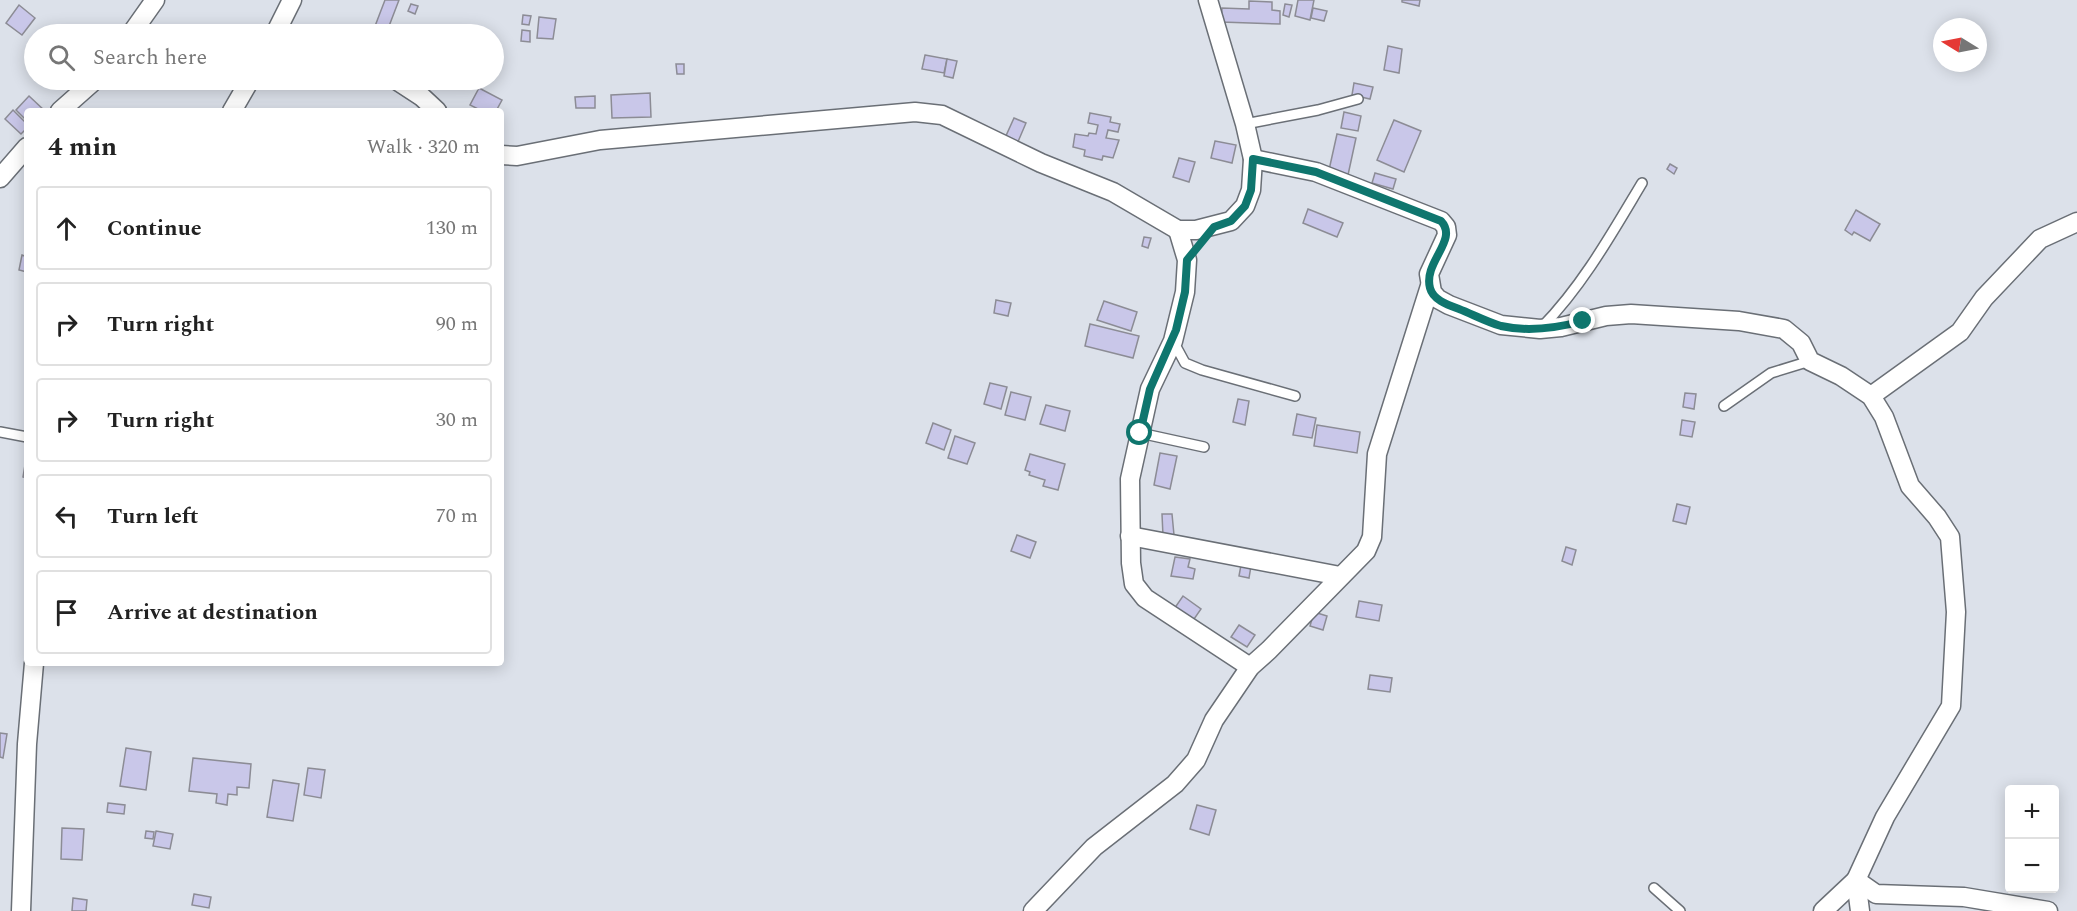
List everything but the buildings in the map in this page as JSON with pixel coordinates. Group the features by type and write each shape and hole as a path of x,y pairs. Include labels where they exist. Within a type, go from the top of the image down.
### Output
{"street":[{"path":"138,24 155,0"},
{"path":"280,24 292,0"},
{"path":"504,155 517,156 600,140 915,112 942,115 1041,164 1113,192 1178,230 1214,227 1231,221 1245,206 1251,190 1253,159 1245,124 1208,0"},
{"path":"63,108 84,90"},
{"path":"234,108 244,90"},
{"path":"411,90 434,108"},
{"path":"0,178 24,150"},
{"path":"1253,159 1316,172 1441,221 1446,227 1447,235 1429,274 1432,292 1438,299 1449,305 1501,326 1540,329 1561,327 1606,316 1630,314 1739,321 1784,329 1801,343 1810,361 1841,376 1871,396 1884,417 1910,486 1937,517 1950,537 1956,612 1951,706 1885,817 1856,880 1823,911"},
{"path":"1871,396 1960,332 1984,298 2040,238 2077,222"},
{"path":"1187,260 1214,227"},
{"path":"1178,230 1187,260 1185,292 1173,341 1150,389 1130,479 1131,563 1134,584 1145,598 1250,667"},
{"path":"1033,911 1094,847 1175,784 1196,760 1214,720 1250,667 1366,551 1372,537 1377,454 1430,286"},
{"path":"1130,536 1340,576"},
{"path":"21,911 27,744 34,666"},
{"path":"1856,880 1860,911"},
{"path":"1856,880 1876,894 1964,897 2048,911"}],"lane":[{"path":"1245,124 1318,110 1358,99"},
{"path":"1540,329 1568,298 1594,263 1642,183"},
{"path":"1173,341 1185,363 1202,370 1295,396"},
{"path":"1724,406 1771,373 1810,361"},
{"path":"0,432 24,436"},
{"path":"1140,433 1204,447"},
{"path":"1654,888 1680,911"}],"route":[{"path":"1140,433 1150,389 1176,330 1185,292 1187,260 1214,227 1231,221 1245,206 1251,190 1253,159 1316,172 1441,221 1446,227 1447,235 1429,274 1430,286 1438,299 1449,305 1501,326 1540,329 1561,327 1583,321"}]}
